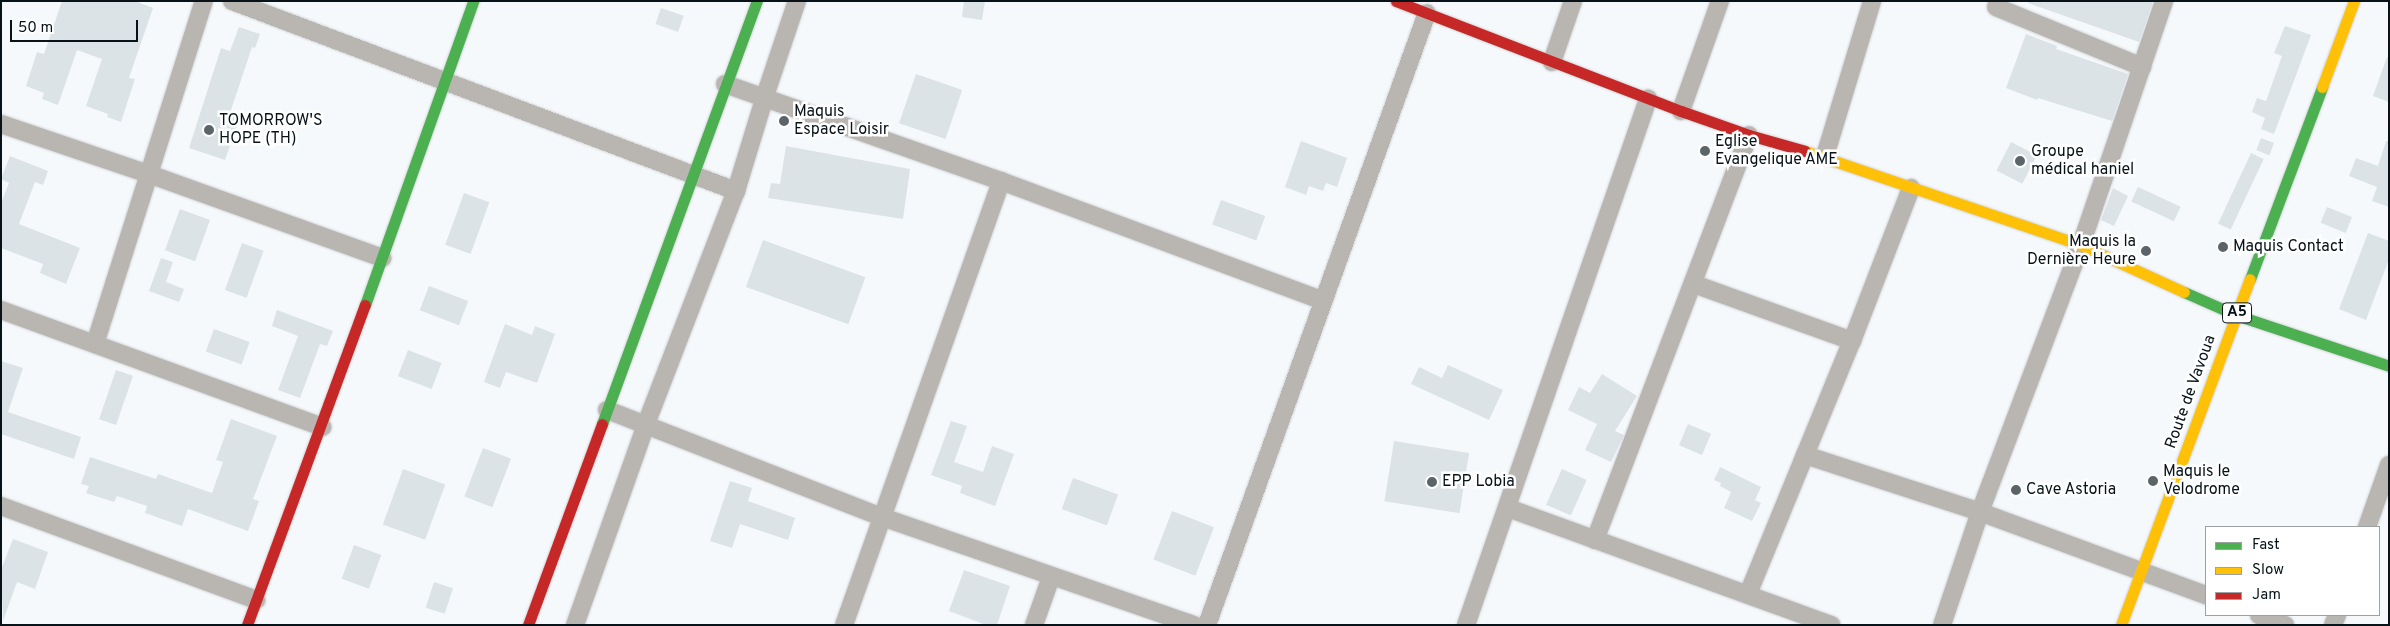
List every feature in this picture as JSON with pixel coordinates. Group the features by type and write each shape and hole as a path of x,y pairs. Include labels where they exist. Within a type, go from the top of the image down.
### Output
{"street":[{"path":"95,344 204,1"},
{"path":"232,1 736,191"},
{"path":"247,625 322,426 473,1"},
{"path":"528,625 757,1"},
{"path":"575,625 646,424 736,191 797,1"},
{"path":"1396,1 1681,111 1749,135 1824,156 1911,188 2081,245 2236,315 2389,366"},
{"path":"1552,62 1573,1"},
{"path":"1681,111 1720,1"},
{"path":"1824,156 1872,1"},
{"path":"1942,625 1980,512 2081,245 2164,1"},
{"name":"Route de Vavoua","path":"2121,625 2354,1"},
{"path":"1996,7 2142,67"},
{"path":"1208,625 1427,13"},
{"path":"725,84 765,96 1001,181 1323,301"},
{"path":"1466,625 1648,99"},
{"path":"1,124 149,174 382,258"},
{"path":"1595,540 1694,284 1749,135"},
{"path":"844,625 1001,181"},
{"path":"1748,594 1852,341 1911,188"},
{"path":"1694,284 1852,341"},
{"path":"1,310 322,426"},
{"path":"607,410 882,517 1194,625"},
{"path":"1804,455 1980,512 2205,595"},
{"path":"2367,526 2388,472"},
{"path":"1,506 256,600"},
{"path":"1508,508 1832,625"},
{"path":"1034,625 1051,577"},
{"path":"2262,616 2285,625"}],"building":[{"path":"62,1 135,1 153,8 129,78 135,79 121,122 107,117 108,114 86,106 102,59 77,50 58,105 42,99 44,93 26,86 37,52 44,54"},
{"path":"964,1 985,1 982,20 962,17"},
{"path":"2028,1 2153,1 2139,42 2028,3"},
{"path":"661,8 684,16 678,32 655,24"},
{"path":"2285,26 2311,35 2274,134 2261,129 2265,118 2252,112 2257,98 2266,101 2282,56 2274,53"},
{"path":"239,27 260,34 255,48 252,47 230,113 240,117 225,160 189,148 221,48 230,51"},
{"path":"2026,34 2057,46 2056,49 2128,74 2112,121 2038,98 2037,100 2006,88"},
{"path":"2387,57 2389,57 2389,102 2373,96"},
{"path":"916,74 962,90 945,139 899,123"},
{"path":"2261,138 2274,143 2269,155 2256,150"},
{"path":"1301,141 1347,158 1337,187 1326,183 1323,191 1309,186 1306,195 1285,187"},
{"path":"2386,141 2389,141 2389,207 2372,201 2377,187 2349,176 2356,158 2378,166"},
{"path":"2011,142 2037,155 2022,184 1996,171"},
{"path":"786,146 910,169 903,219 768,198 771,183 780,184"},
{"path":"2251,153 2264,159 2231,230 2218,224"},
{"path":"10,156 48,171 43,185 35,182 19,224 80,248 66,284 40,273 43,264 1,248 1,203 9,183 1,179"},
{"path":"2138,187 2181,207 2174,221 2131,202"},
{"path":"2113,188 2128,196 2114,226 2101,220"},
{"path":"464,193 489,202 471,254 445,245"},
{"path":"1221,200 1265,216 1256,241 1212,224"},
{"path":"2327,207 2352,217 2346,233 2321,223"},
{"path":"180,209 210,220 195,261 165,250"},
{"path":"2368,233 2389,241 2389,259 2366,320 2339,309"},
{"path":"763,240 865,277 848,324 746,287"},
{"path":"242,243 264,251 247,298 225,290"},
{"path":"161,258 173,262 166,282 184,289 179,302 149,291"},
{"path":"429,286 468,301 459,325 420,310"},
{"path":"277,310 333,331 327,346 320,344 300,398 278,390 298,336 272,326"},
{"path":"505,324 532,335 535,326 555,334 537,383 506,372 500,388 484,382"},
{"path":"214,329 250,342 241,365 206,352"},
{"path":"408,350 442,363 432,389 398,376"},
{"path":"1,361 23,368 8,412 81,437 74,459 1,434"},
{"path":"1448,365 1503,390 1489,420 1411,384 1419,367 1442,378"},
{"path":"116,370 133,376 116,425 99,419"},
{"path":"1602,374 1637,396 1615,431 1624,435 1611,462 1585,450 1597,424 1568,410 1579,387 1590,393"},
{"path":"231,419 277,436 253,499 259,501 248,531 188,509 182,526 145,513 147,506 117,496 114,502 86,493 89,486 81,484 90,457 156,479 158,474 212,493 223,462 216,460"},
{"path":"951,421 967,426 954,462 983,472 992,446 1014,454 995,506 960,493 962,486 931,475"},
{"path":"1688,424 1711,434 1702,455 1679,445"},
{"path":"1394,441 1469,453 1460,513 1384,501"},
{"path":"483,448 511,459 492,507 464,497"},
{"path":"1720,467 1761,487 1755,500 1761,503 1752,521 1724,508 1731,492 1720,486 1721,483 1714,480"},
{"path":"403,469 445,484 425,540 383,524"},
{"path":"1562,469 1587,480 1571,516 1546,505"},
{"path":"1073,478 1118,494 1107,525 1062,509"},
{"path":"730,481 752,488 748,501 795,518 788,540 740,524 732,548 710,541"},
{"path":"1172,511 1214,527 1195,576 1153,560"},
{"path":"13,539 48,552 35,589 17,582 3,621 1,570"},
{"path":"354,545 381,555 369,589 342,579"},
{"path":"964,570 1010,586 997,625 986,625 949,611"},
{"path":"434,582 453,588 445,614 426,608"}],"traffic: fast":[{"path":"365,305 473,1"},
{"path":"602,424 757,1"},
{"path":"2250,279 2322,87"},
{"path":"2184,292 2236,315 2389,366"}],"traffic: slow":[{"path":"2322,87 2354,1"},
{"path":"1805,151 2081,245 2184,292"},
{"path":"2121,625 2250,279"}],"traffic: jam":[{"path":"1396,1 1681,111 1749,135 1805,151"},
{"path":"247,625 365,305"},
{"path":"528,625 602,424"}],"place":[{"name":"Maquis Espace Loisir","path":"784,121"},
{"name":"TOMORROW'S HOPE (TH)","path":"209,130"},
{"name":"Eglise Evangelique AME","path":"1705,151"},
{"name":"Groupe médical haniel","path":"2020,161"},
{"name":"Maquis Contact","path":"2223,247"},
{"name":"Maquis la Dernière Heure","path":"2146,251"},
{"name":"Maquis le Velodrome","path":"2153,481"},
{"name":"EPP Lobia","path":"1432,482"},
{"name":"Cave Astoria","path":"2016,490"}]}
